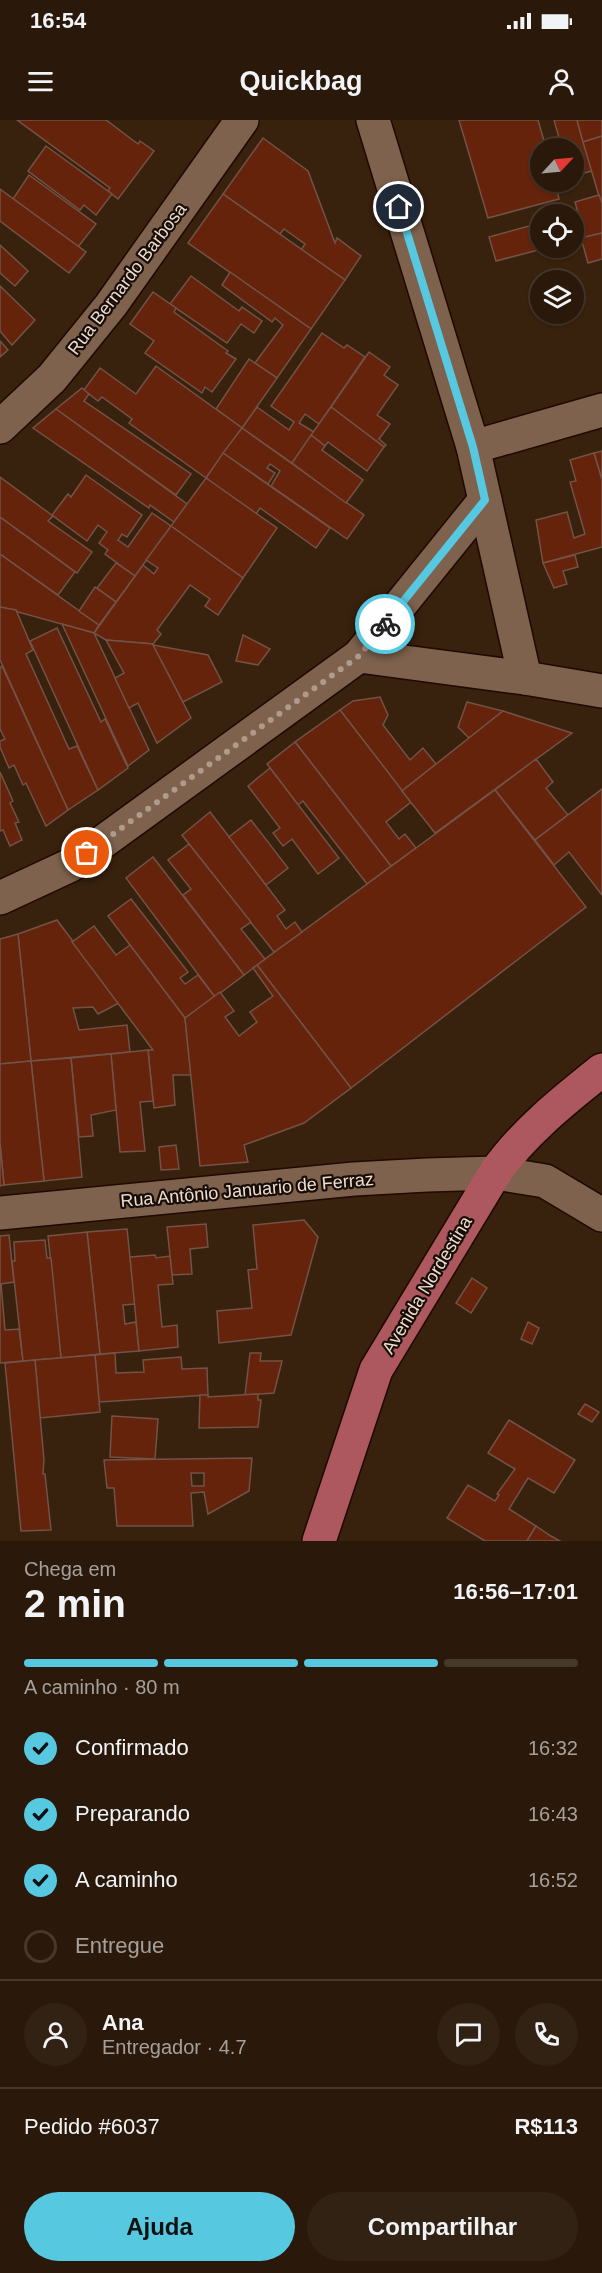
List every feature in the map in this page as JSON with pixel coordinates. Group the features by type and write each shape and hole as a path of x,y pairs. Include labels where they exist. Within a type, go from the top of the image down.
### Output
{"main road":[{"name":"Avenida Nordestina","path":"319,1541 376,1370 512,1148 602,1070"}],"street":[{"name":"Rua Bernardo Barbosa","path":"0,428 52,378 111,305 242,120"},
{"path":"373,120 473,447 525,678"},
{"path":"473,447 602,410"},
{"path":"0,898 71,865 359,656 485,500"},
{"path":"359,656 525,678 602,691"},
{"name":"Rua Antônio Januario de Ferraz","path":"0,1213 354,1179 495,1173 545,1180 602,1215"}],"building":[{"path":"17,120 106,120 138,144 140,141 154,151 118,199 108,191 110,188"},
{"path":"459,120 538,120 543,138 530,138 530,192 557,192 559,199 530,204 530,207 488,218"},
{"path":"554,120 577,120 582,138 559,138"},
{"path":"577,120 602,120 602,136 584,142 584,138 582,138"},
{"path":"602,136 602,203 584,145 584,142"},
{"path":"263,138 308,171 335,243 337,238 361,256 345,280 301,250 305,244 284,229 280,234 223,194"},
{"path":"584,144 592,171 584,173"},
{"path":"46,146 112,194 96,215 84,205 80,210 28,171"},
{"path":"29,175 96,224 78,247 13,199"},
{"path":"0,189 86,252 69,273 0,221"},
{"path":"223,194 345,280 311,329 188,243"},
{"path":"599,195 602,203 602,233 584,237 584,204 576,204 575,202"},
{"path":"530,226 530,252 496,261 489,237"},
{"path":"602,233 602,259 588,263 584,237"},
{"path":"0,245 28,271 15,286 0,273"},
{"path":"230,272 311,329 277,378 255,363 283,325 275,318 272,322 222,285"},
{"path":"191,276 239,311 242,307 262,321 254,333 241,324 227,343 170,304"},
{"path":"0,286 35,320 12,345 0,331"},
{"path":"153,292 176,308 174,312 236,359 212,392 205,387 202,393 145,353 154,341 130,324"},
{"path":"322,333 344,348 347,345 365,357 319,424 305,414 299,423 314,432 292,463 242,428 257,407 289,430 294,422 271,406"},
{"path":"0,341 8,350 0,357"},
{"path":"369,352 390,367 384,375 398,385 377,415 390,424 379,439 386,445 384,447 331,407"},
{"path":"249,359 277,378 242,428 216,409"},
{"path":"156,366 242,428 206,478 129,423 132,419 102,397 98,401 84,390 100,368 136,394"},
{"path":"82,388 89,394 84,401 191,474 176,495 56,409"},
{"path":"331,407 384,447 367,471 328,442 325,446 311,435"},
{"path":"56,409 187,504 174,522 150,505 149,508 33,428"},
{"path":"242,428 364,515 347,539 271,486 280,471 270,464 267,468 275,473 268,484 223,453"},
{"path":"311,435 325,446 322,450 363,480 346,503 292,463"},
{"path":"602,451 602,480 594,453"},
{"path":"223,453 330,528 316,548 260,508 256,514 206,478"},
{"path":"594,453 602,480 602,547 543,563 536,520 567,512 574,538 585,534 570,482 576,481 570,460"},
{"path":"86,475 142,515 127,537 122,534 118,540 128,547 152,513 171,526 135,576 105,554 108,550 99,543 107,532 98,525 87,541 52,515 68,494 71,497"},
{"path":"0,477 53,516 48,521 92,552 77,573 0,517"},
{"path":"206,478 277,528 243,578 171,526"},
{"path":"0,517 75,572 58,595 0,554"},
{"path":"171,526 243,578 218,615 205,606 210,599 190,585 157,630 161,634 153,644 106,640 94,633 143,565 154,574 158,568 146,560"},
{"path":"0,554 99,625 94,633 0,607"},
{"path":"575,555 578,567 563,571 567,584 554,588 543,563"},
{"path":"116,563 135,576 116,602 97,588"},
{"path":"95,587 116,602 99,625 79,611"},
{"path":"0,607 16,610 33,650 26,654 69,749 77,746 98,790 68,810 0,660"},
{"path":"62,624 94,633 149,750 128,766"},
{"path":"57,628 101,722 105,719 128,768 98,790 30,641"},
{"path":"243,635 270,649 258,665 236,661"},
{"path":"106,640 153,644 191,718 157,743 138,703 129,708 115,678 124,673"},
{"path":"153,645 208,655 222,682 183,702"},
{"path":"2,666 68,810 46,826 26,783 23,785 14,765 9,768 0,747 0,741 5,739 0,729 0,667"},
{"path":"380,697 388,715 383,725 410,760 423,748 436,764 402,791 340,710 353,701"},
{"path":"467,702 503,711 469,738 458,727"},
{"path":"340,710 411,802 386,822 399,839 405,834 416,848 391,866 295,742"},
{"path":"503,711 572,733 435,833 402,791"},
{"path":"295,742 391,866 367,884 303,801 298,805 267,764"},
{"path":"536,759 553,782 546,788 568,815 535,840 495,790"},
{"path":"270,768 339,858 318,874 292,839 283,846 273,833 280,828 248,786"},
{"path":"0,772 13,801 10,803 19,822 15,823 22,840 10,846 3,830 0,831"},
{"path":"602,789 602,895 569,852 554,865 535,840"},
{"path":"495,790 586,907 351,1088 257,965"},
{"path":"210,812 285,910 277,916 286,929 295,922 302,932 274,952 182,835"},
{"path":"251,820 288,868 266,885 229,837"},
{"path":"189,844 251,922 241,929 265,959 244,975 183,895 191,889 168,860"},
{"path":"153,857 244,975 215,997 126,878"},
{"path":"131,899 188,972 180,978 185,984 198,975 215,997 185,1018 108,916"},
{"path":"57,920 119,1003 98,1014 93,1007 73,1008 79,1030 127,1025 130,1052 31,1061 18,934"},
{"path":"94,926 116,955 130,945 185,1018 191,1075 173,1075 175,1105 154,1108 148,1050 153,1050 72,942"},
{"path":"18,934 31,1061 0,1064 0,939"},
{"path":"257,965 351,1088 304,1123 244,1145 248,1162 200,1166 185,1018 220,992 234,1011 225,1017 239,1036 257,1022 250,1012 273,996 253,968"},
{"path":"148,1050 153,1101 140,1102 145,1151 120,1152 111,1054"},
{"path":"111,1054 116,1110 91,1115 93,1136 79,1137 71,1058"},
{"path":"71,1058 82,1177 44,1181 31,1061"},
{"path":"31,1061 44,1181 4,1185 0,1143 0,1064"},
{"path":"0,1143 4,1185 0,1186"},
{"path":"176,1145 179,1169 161,1170 159,1147"},
{"path":"304,1220 318,1237 291,1335 219,1343 217,1311 252,1308 248,1270 257,1269 253,1225"},
{"path":"206,1224 208,1247 190,1249 192,1274 172,1275 167,1227"},
{"path":"127,1229 135,1304 123,1305 125,1324 136,1322 139,1351 100,1354 87,1232"},
{"path":"87,1232 100,1354 61,1358 48,1236"},
{"path":"9,1235 14,1282 1,1284 5,1330 19,1329 23,1361 0,1363 0,1236"},
{"path":"45,1240 47,1258 51,1258 61,1358 23,1361 12,1261 15,1261 14,1242"},
{"path":"155,1255 156,1258 170,1256 173,1284 158,1285 162,1327 177,1325 178,1347 139,1351 130,1257"},
{"path":"472,1278 487,1288 471,1313 456,1303"},
{"path":"528,1322 539,1328 532,1344 521,1339"},
{"path":"115,1353 116,1373 144,1372 143,1360 181,1357 182,1369 207,1368 208,1395 99,1402 95,1355"},
{"path":"250,1353 261,1353 260,1361 282,1361 274,1393 245,1395"},
{"path":"95,1355 100,1412 40,1418 35,1360"},
{"path":"35,1360 44,1460 43,1474 45,1474 51,1530 21,1531 5,1363"},
{"path":"258,1394 258,1400 261,1400 258,1427 199,1428 200,1395 208,1395 208,1397"},
{"path":"585,1404 599,1412 592,1422 578,1414"},
{"path":"112,1416 158,1419 155,1459 110,1457"},
{"path":"509,1420 575,1460 554,1493 528,1478 509,1509 536,1526 527,1541 485,1541 447,1518 468,1485 495,1501 499,1495 497,1494 515,1469 488,1453"},
{"path":"252,1458 249,1491 208,1514 204,1492 191,1493 193,1526 117,1526 114,1488 107,1488 104,1460","holes":["191,1473 204,1473 204,1486 192,1486"]},
{"path":"536,1526 551,1536 560,1541 527,1541"}],"way so far":[{"path":"87,853 359,656 385,624"}],"route":[{"path":"385,624 485,500 473,447 399,207"}]}
